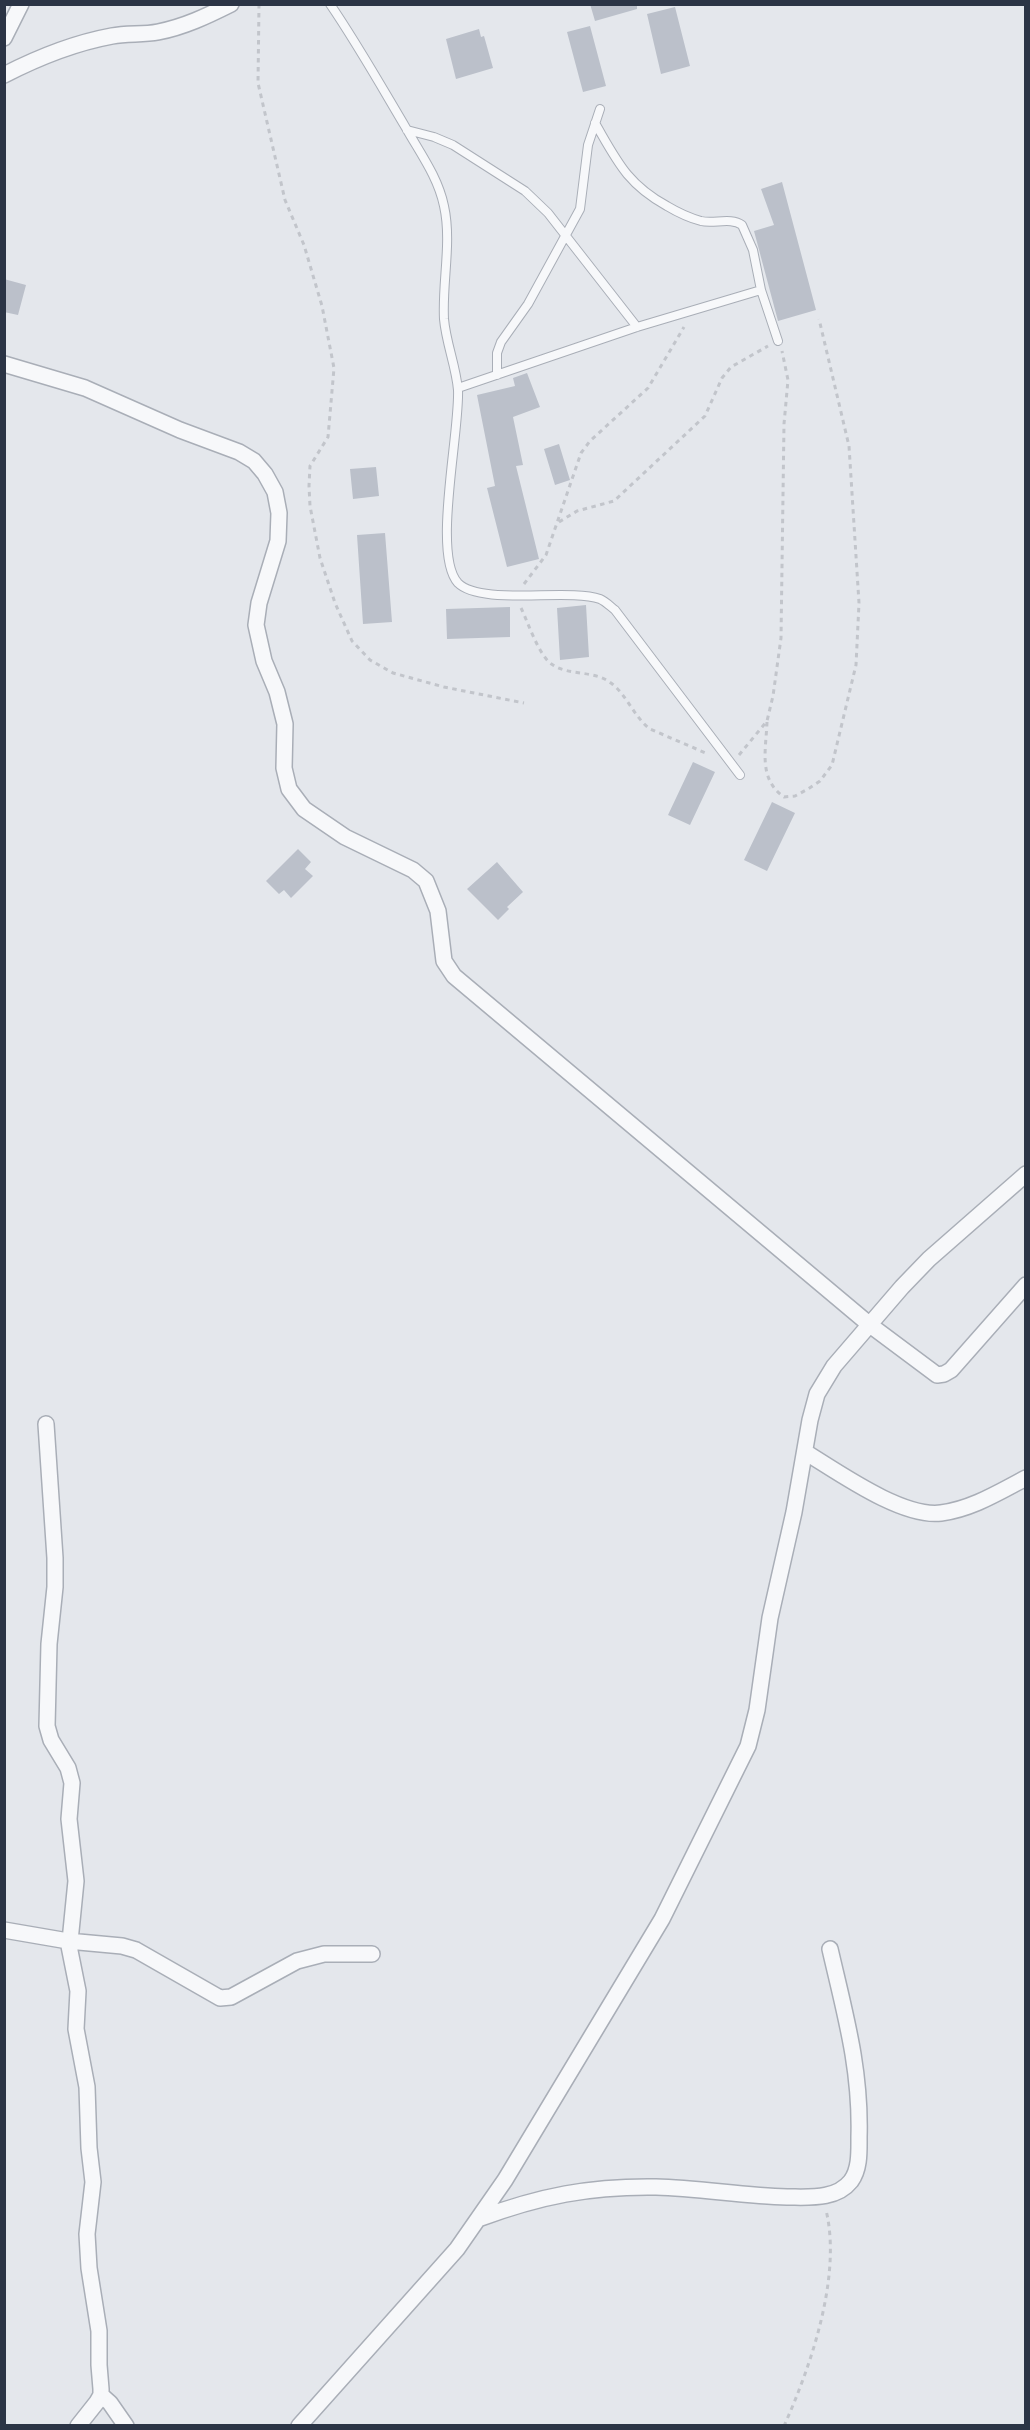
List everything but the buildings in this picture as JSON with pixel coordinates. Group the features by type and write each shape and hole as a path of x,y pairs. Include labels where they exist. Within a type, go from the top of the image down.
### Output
{"street":[{"path":"4,38 21,4"},
{"path":"4,75 37,58 77,45 112,36 156,32 196,21 231,4"},
{"path":"4,364 85,388 239,452 254,461 265,474 275,492 279,513 278,541 259,603 256,625 264,661 277,692 285,724 284,768 289,789 304,809 345,837 412,870 426,881 438,911 444,961 454,976 870,1324 937,1375 944,1374 964,1356 1026,1285"},
{"path":"300,2426 458,2248 505,2180 662,1919 748,1746 757,1710 770,1618 817,1394 834,1366 929,1259 1026,1174"},
{"path":"45,1425 55,1558 55,1587 46,1694 47,1726 51,1740 68,1768 72,1783 69,1819 76,1881 69,1941 77,1981 76,2029 87,2087 89,2148 93,2182 87,2242 99,2331 101,2395 126,2426"},
{"path":"805,1452 879,1496 925,1513 939,1514 976,1504 1026,1478"},
{"path":"4,1930 69,1941 122,1946 136,1950 220,1998 231,1997 297,1961 324,1954 372,1954"},
{"path":"478,2219 520,2203 579,2190 655,2187 773,2196 823,2196 838,2192 853,2179 856,2169 860,2117 854,2049 830,1949"},
{"path":"78,2426 101,2395"}],"lane":[{"path":"330,4 372,67 431,172 444,206 446,222 444,316 446,340 458,388 458,418 447,531 447,558 450,571 469,591 516,596 577,596 601,600 615,610 740,775"},
{"path":"497,375 497,353 501,342 528,304 580,209 588,145 600,109"},
{"path":"595,123 624,171 645,193 693,219 703,222 732,221 742,225 753,250 761,290 778,341"},
{"path":"407,130 434,137 453,146 509,181 548,213 637,327"},
{"path":"458,388 637,327 761,290"}],"path":[{"path":"259,4 258,83 285,200 303,245 322,306 334,368 328,437 310,466 309,486 310,506 320,558 335,603 352,641 370,660 393,673 444,687 524,703"},
{"path":"693,310 648,388 590,441 581,453 566,491 559,522 546,555 516,596 546,659 553,666 585,672 609,681 650,729 731,763 767,721"},
{"path":"559,522 577,510 614,501 705,416 722,378 731,367 778,341 786,364 788,380 784,424 781,638 767,721 765,761 770,785 784,797 795,796 820,781 832,765 856,665 859,603 849,446 819,320"},
{"path":"784,2426 805,2379 821,2320 830,2269 830,2228 823,2196"}]}
